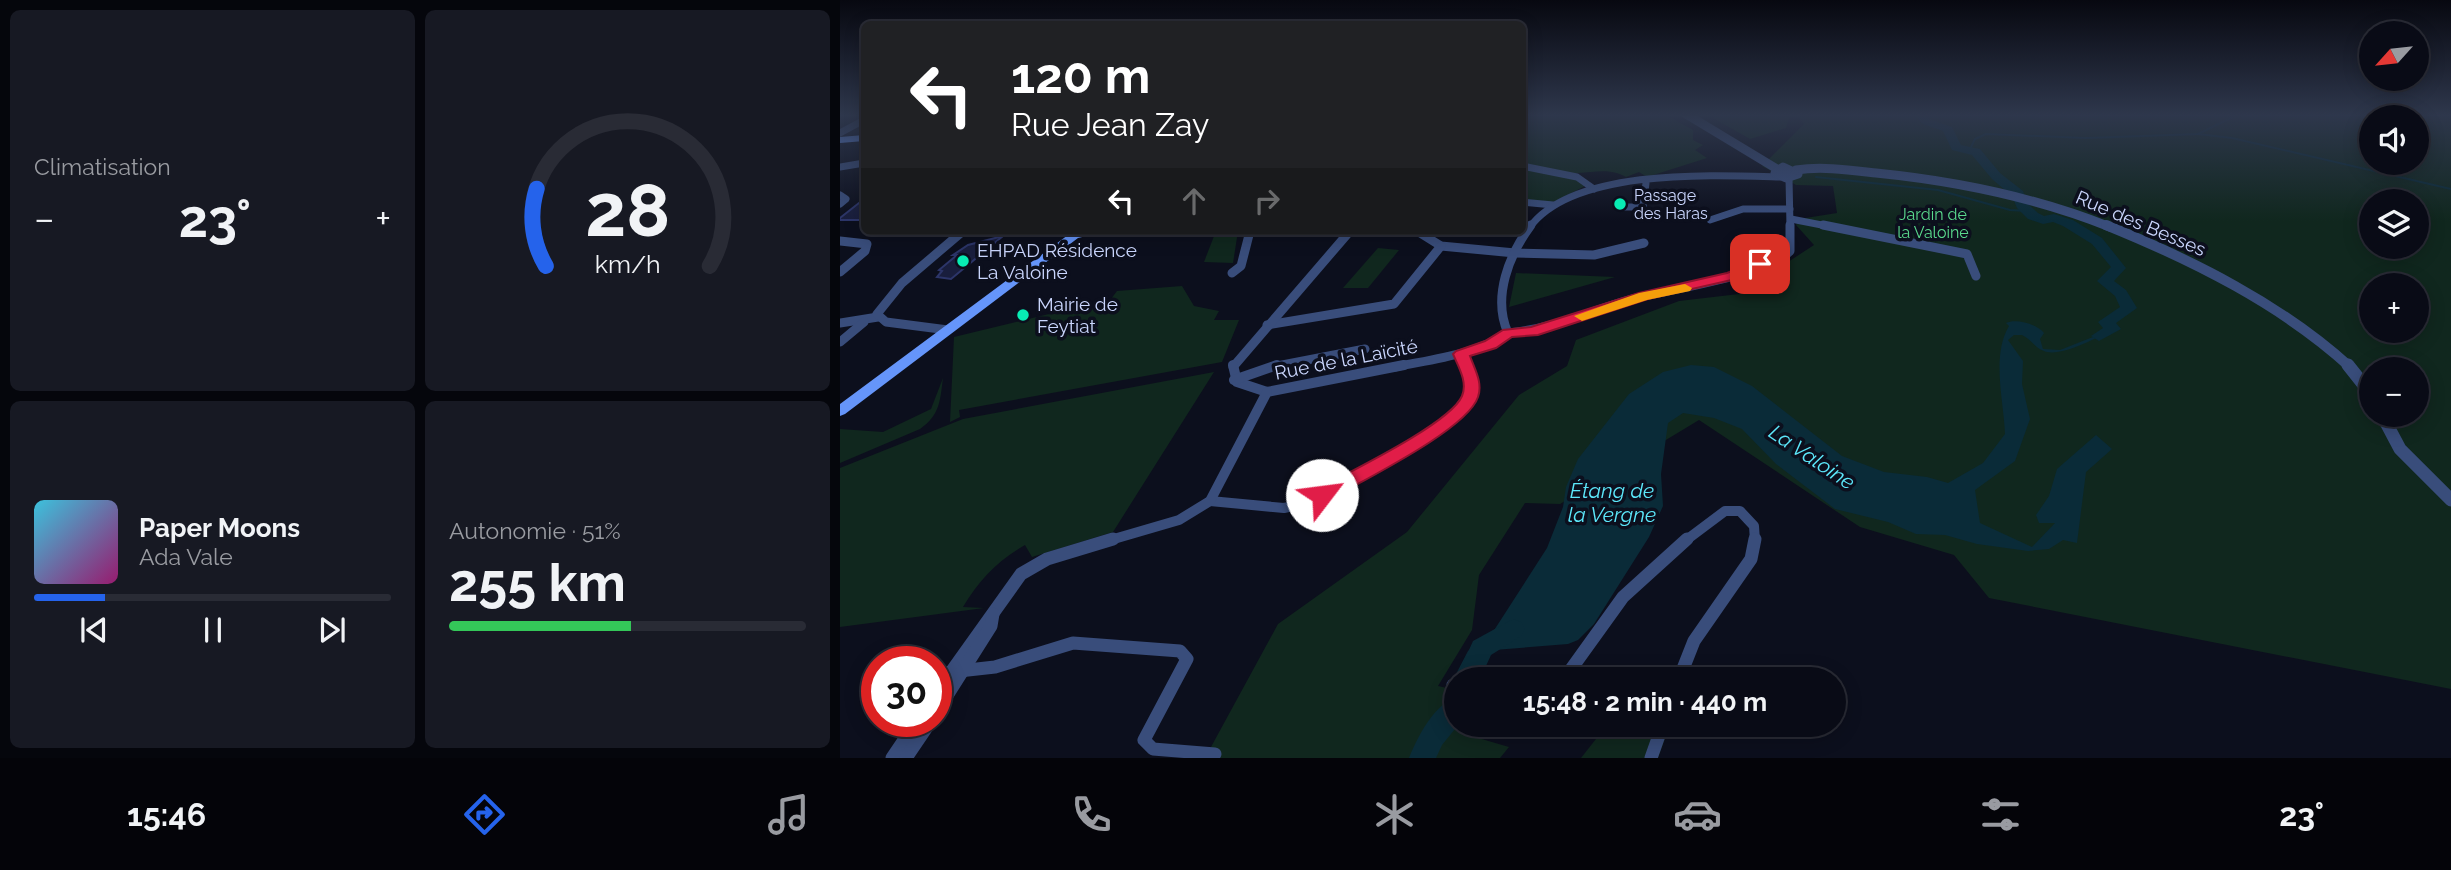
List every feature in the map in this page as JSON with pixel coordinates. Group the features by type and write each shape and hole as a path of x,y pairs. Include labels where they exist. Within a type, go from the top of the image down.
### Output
{"main road":[{"path":"840,411 1068,235"}],"street":[{"path":"1748,149 1786,173 1791,219 1790,251 1776,260 1731,276 1644,296 1533,332 1508,333 1500,308 1503,285 1515,253 1538,218 1553,205 1594,189 1786,173"},
{"path":"840,167 861,164"},
{"path":"1526,167 1577,177 1594,189"},
{"name":"Rue des Besses","path":"1786,173 1816,170 1934,178 2025,199 2092,220 2225,281 2336,354 2359,380"},
{"path":"1625,206 1643,207 1646,183"},
{"path":"840,195 846,199 840,204"},
{"path":"1526,202 1553,205"},
{"path":"1710,220 1743,209 1790,209"},
{"path":"1791,219 1967,254 1976,276"},
{"path":"878,317 882,304 957,235"},
{"path":"1232,273 1241,266 1249,235"},
{"path":"1234,380 1233,364 1346,235"},
{"path":"1423,235 1441,246 1515,253 1594,255 1644,243"},
{"path":"840,241 854,240 867,244 865,251 840,272"},
{"path":"1266,325 1394,304 1441,246"},
{"path":"840,323 878,317 886,322 948,330"},
{"path":"840,342 865,321"},
{"name":"Rue de la Laïcité","path":"1210,501 1267,392 1461,354 1491,344 1508,333"},
{"path":"1234,380 1283,363 1365,349"},
{"path":"952,677 991,626 993,613 1021,574 1047,559 1179,520 1210,501 1284,508 1308,503 1447,424 1470,398 1473,383 1461,354"},
{"path":"1234,380 1246,388 1267,392"},
{"path":"2388,427 2400,449 2451,499"},
{"path":"1572,667 1600,624 1654,566 1718,515 1725,511 1740,511 1754,526 1755,545 1751,559 1695,641 1683,667"},
{"path":"957,672 995,667 1073,643 1180,651 1187,659 1144,740 1153,749 1215,754"},
{"path":"952,682 957,672"},
{"path":"892,758 906,737"},
{"path":"906,758 920,737"},
{"path":"1651,758 1658,737"}],"green space":[{"path":"1526,149 1696,149 1707,158 1647,177 1639,172 1626,177 1597,171 1560,172 1528,165"},
{"name":"Jardin de la Valoine","path":"1779,149 2359,149 2359,175 2429,175 2429,149 2451,149 2451,689 1989,598 1954,555 1860,527 1699,420 1560,504 1525,503 1479,575 1472,630 1450,667 1444,667 1444,676 1438,686 1444,687 1444,737 1475,737 1509,747 1500,758 1205,758 1278,624 1407,532 1519,395 1567,366 1576,340 1679,301 1739,294 1814,245 1796,225 1799,219 1837,213 1833,186 1796,185 1762,166"},
{"path":"1526,170 1574,178 1585,186 1552,203 1526,200"},
{"path":"1214,235 1237,235 1233,263 1204,262"},
{"path":"1378,248 1399,250 1368,288 1343,288"},
{"path":"1516,273 1615,277 1509,307"},
{"path":"1182,286 1194,306 1219,311 1214,320 1239,320 1222,362 959,410 960,417 950,422 954,337 1111,299 1117,291"},
{"path":"1214,372 1113,532 1032,557 1025,545 990,571 963,607 984,608 840,627 840,468 963,419"},
{"path":"943,378 938,407 927,424 840,463 840,429 883,432 931,409"},
{"path":"1598,737 1666,737 1658,758 1581,758"}],"water":[{"name":"Étang de la Vergne","path":"2017,204 2038,218 2059,219 2068,223 2097,241 2119,268 2105,281 2121,293 2129,308 2106,322 2111,330 2068,350 2044,351 2022,335 2014,335 2008,340 2023,361 2022,384 2030,419 2015,461 1975,490 1980,523 2032,547 2055,523 2039,523 2036,515 2049,496 2057,469 2096,435 2112,449 2086,472 2077,543 2063,540 2049,549 2028,551 1977,544 1945,535 1916,534 1888,522 1835,509 1776,464 1742,429 1714,418 1683,413 1668,423 1661,474 1663,506 1649,537 1594,624 1578,640 1568,644 1494,650 1491,635 1547,548 1563,507 1566,487 1578,459 1629,394 1663,372 1691,365 1714,367 1752,386 1842,456 1884,472 1927,477 1948,483 1983,463 2005,434 2000,365 2004,338 2009,326 2006,323 2021,322 2037,327 2044,333 2040,339 2043,349 2060,350 2103,333 2108,329 2099,321 2117,314 2125,307 2124,299 2100,280 2115,267 2096,244 2057,220 2041,222 2032,219"},
{"path":"1487,636 1490,652 1481,667 1460,667 1468,651"}],"building":[{"path":"861,201 861,220 840,218"},
{"name":"EHPAD Résidence La Valoine","path":"1003,236 951,279 937,277 942,271 939,270 957,255 953,255 968,245"}],"waterway":[{"name":"La Valoine","path":"1965,149 1976,152 1996,176 2018,194 2022,205 2033,216 2043,220 2054,218 2068,223 2097,241 2117,264 2119,268 2105,281 2121,293 2129,308 2106,322 2113,329 2099,336"},
{"path":"2281,149 2451,189"},
{"path":"1816,177 1938,190 2010,210 2027,211"},
{"name":"La Valoine","path":"1473,667 1482,648 1513,629"},
{"name":"La Valoine","path":"1422,758 1433,736 1444,723"}],"slow traffic":[{"path":"1582,316 1644,296 1685,288"}],"place":[{"name":"Passage des Haras","path":"1620,204"},
{"name":"EHPAD Résidence La Valoine","path":"963,261"},
{"name":"Mairie de Feytiat","path":"1023,315"}],"route":[{"path":"1322,495 1447,424 1470,398 1473,383 1461,354 1491,344 1508,333 1533,332 1644,296 1731,276 1760,264"}]}
